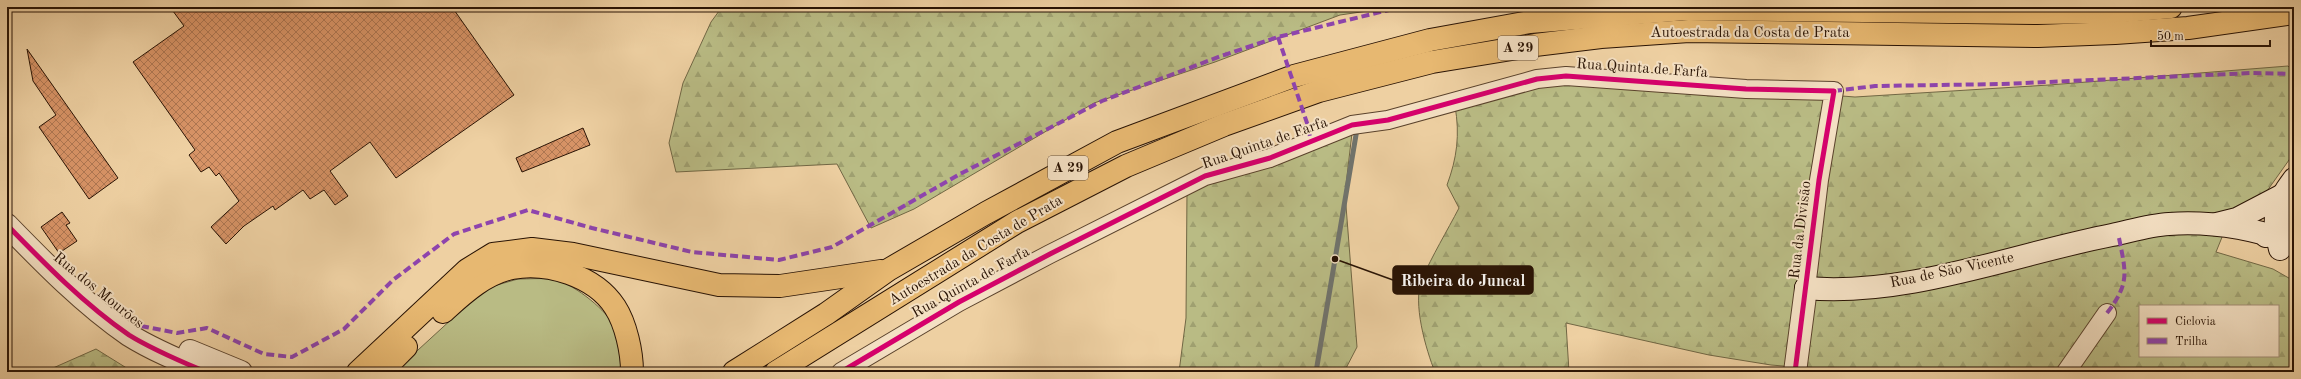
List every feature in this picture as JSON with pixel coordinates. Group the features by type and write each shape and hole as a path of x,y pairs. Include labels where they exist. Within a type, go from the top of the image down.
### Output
{"highway":[{"name":"Autoestrada da Costa de Prata","path":"734,372 826,314 888,270 986,213 1117,142 1294,76 1430,40 1530,22 1685,9 2037,13 2113,12 2171,7"},
{"name":"Autoestrada da Costa de Prata","path":"776,372 1017,222 1126,166 1224,125 1319,92 1432,62 1535,45 1601,37 1689,30 2038,36 2115,34 2188,28 2294,13"},
{"path":"358,372 467,270 493,254 532,249 573,254 719,285 780,286 833,280 888,270"},
{"path":"381,372 450,306 485,278 512,268 541,266 571,274 595,286 615,307 627,336 632,372"}],"main road":[{"path":"2216,224 2237,219 2288,188"},
{"path":"2282,243 2276,210 2288,188"},
{"path":"2282,243 2289,222 2294,213"},
{"name":"Rua de São Vicente","path":"1806,288 1831,290 1863,289 1900,284 2097,238 2169,224 2216,224 2282,243"},
{"name":"Rua dos Mourões","path":"7,225 53,272 130,335 167,356 206,372"},
{"name":"Rua de São Vicente","path":"2097,238 2200,236 2243,245 2282,243"},
{"name":"Rua da Divisão","path":"1795,372 1806,288"},
{"name":"Rua dos Mourões","path":"89,303 141,326 178,346 241,372"}],"street":[{"name":"Rua Quinta de Farfa","path":"841,372 973,295 1050,254 1205,176 1270,158 1352,125 1388,120 1537,79 1566,76 1746,89 1834,91"},
{"name":"Rua da Divisão","path":"1806,288 1819,180 1834,91"},
{"path":"2066,372 2107,313 2084,361 2082,372"}],"green space":[{"path":"722,7 1395,7 1340,15 1215,62 1094,103 914,209 871,228 837,164 676,172 669,143 683,83 711,22"},
{"path":"2288,66 2294,72 2294,153 2267,191 2233,210 2216,252 2273,269 2294,281 2294,372 1856,372 1771,365 1709,355 1566,323 1569,372 1435,372 1421,326 1419,313 1419,289 1430,261 1459,208 1447,185 1457,146 1457,117 1455,106 1547,82 1727,87 1855,97 2049,85"},
{"path":"1352,133 1345,193 1357,347 1344,372 1179,372 1186,318 1187,191"},
{"path":"518,279 552,279 560,281 586,296 602,310 613,324 618,335 621,372 394,372 466,306 490,287"},
{"path":"96,349 133,372 44,372"}],"building":[{"path":"170,7 452,7 514,95 396,178 370,142 330,171 348,196 335,205 324,190 310,199 303,190 275,210 273,206 244,226 226,244 211,227 239,201 219,173 216,176 209,167 201,172 189,155 195,150 133,62 184,26"},
{"path":"27,49 118,178 89,199 39,127 56,115 33,81"},
{"path":"583,128 590,145 522,172 516,158"},
{"path":"62,212 70,223 66,225 77,241 59,253 41,227"}],"waterway":[{"path":"1316,372 1357,129"}],"marked path":[{"path":"141,326 177,333 207,328 264,354 292,357 344,329 393,280 454,234 528,210 592,228 692,252 779,260 832,247 960,174 1102,101 1221,56 1278,37 1401,7"},
{"path":"1278,37 1307,123 1311,142"},
{"path":"1834,91 1875,86 2002,84 2252,73 2294,74"},
{"path":"2107,313 2120,294 2123,285 2124,269 2119,238"}],"cycle path":[{"path":"841,372 959,302 1050,254 1205,176 1270,158 1352,125 1388,120 1537,79 1566,76 1746,89 1834,91 1819,180 1795,372"},
{"path":"7,225 65,283 112,323 148,346 206,372"}],"place":[{"name":"Ribeira do Juncal","path":"1335,259"}]}
